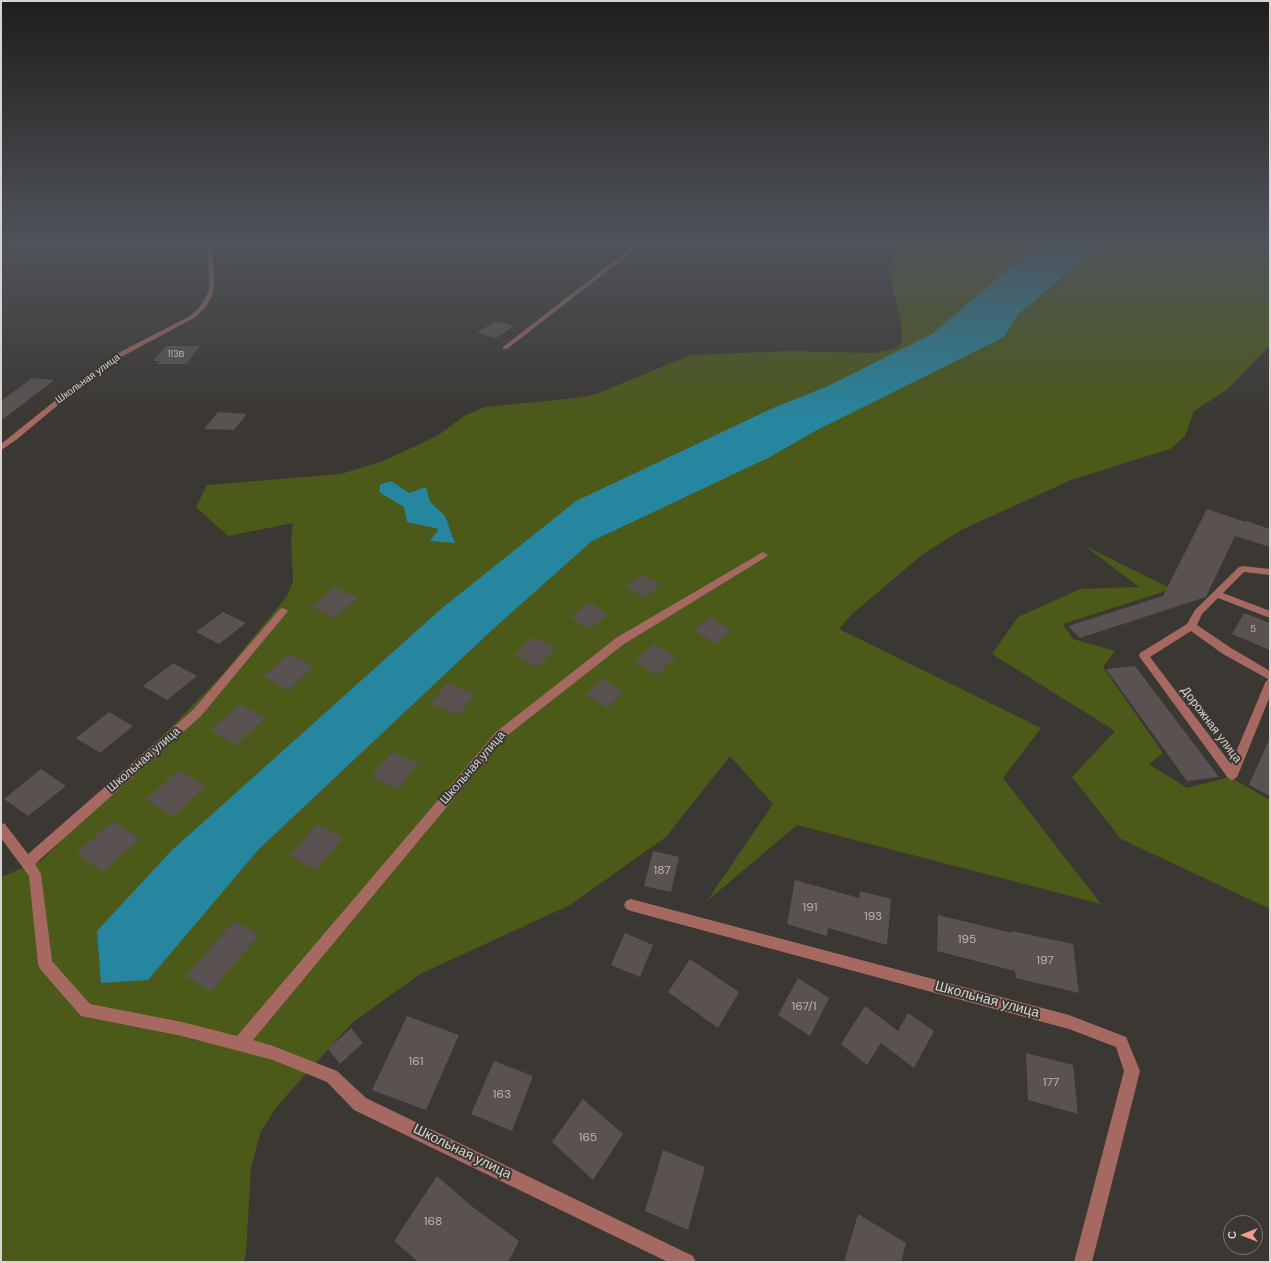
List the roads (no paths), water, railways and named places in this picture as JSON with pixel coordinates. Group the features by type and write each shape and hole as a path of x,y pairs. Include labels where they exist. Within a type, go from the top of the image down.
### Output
{"street":[{"name":"Школьная улица","path":"1,448 66,393 99,368 122,354 192,318 206,303"},
{"path":"505,348 563,303"},
{"name":"Школьная улица","path":"240,1044 500,735 620,642 763,555"},
{"name":"Дорожная улица","path":"1270,572 1242,569 1198,612 1191,626 1144,656 1232,775 1270,684"},
{"path":"1217,594 1270,615"},
{"name":"Школьная улица","path":"27,863 197,713 283,611"},
{"path":"1191,626 1227,651 1270,676"},
{"name":"Школьная улица","path":"1,828 35,874 45,964 86,1011 182,1030 240,1044 273,1053 332,1076 360,1104 687,1262"},
{"name":"Школьная улица","path":"631,905 1069,1022 1121,1042 1132,1071 1083,1262"}],"water":[{"path":"968,303 1031,303 1018,314 1004,337 817,430 770,457 592,541 492,630 259,849 148,980 101,983 97,931 171,851 441,609 576,501 773,408 828,386 932,334"},
{"path":"391,481 409,493 426,487 430,502 445,516 455,543 430,541 439,529 407,522 404,507 379,492 380,485"}]}
